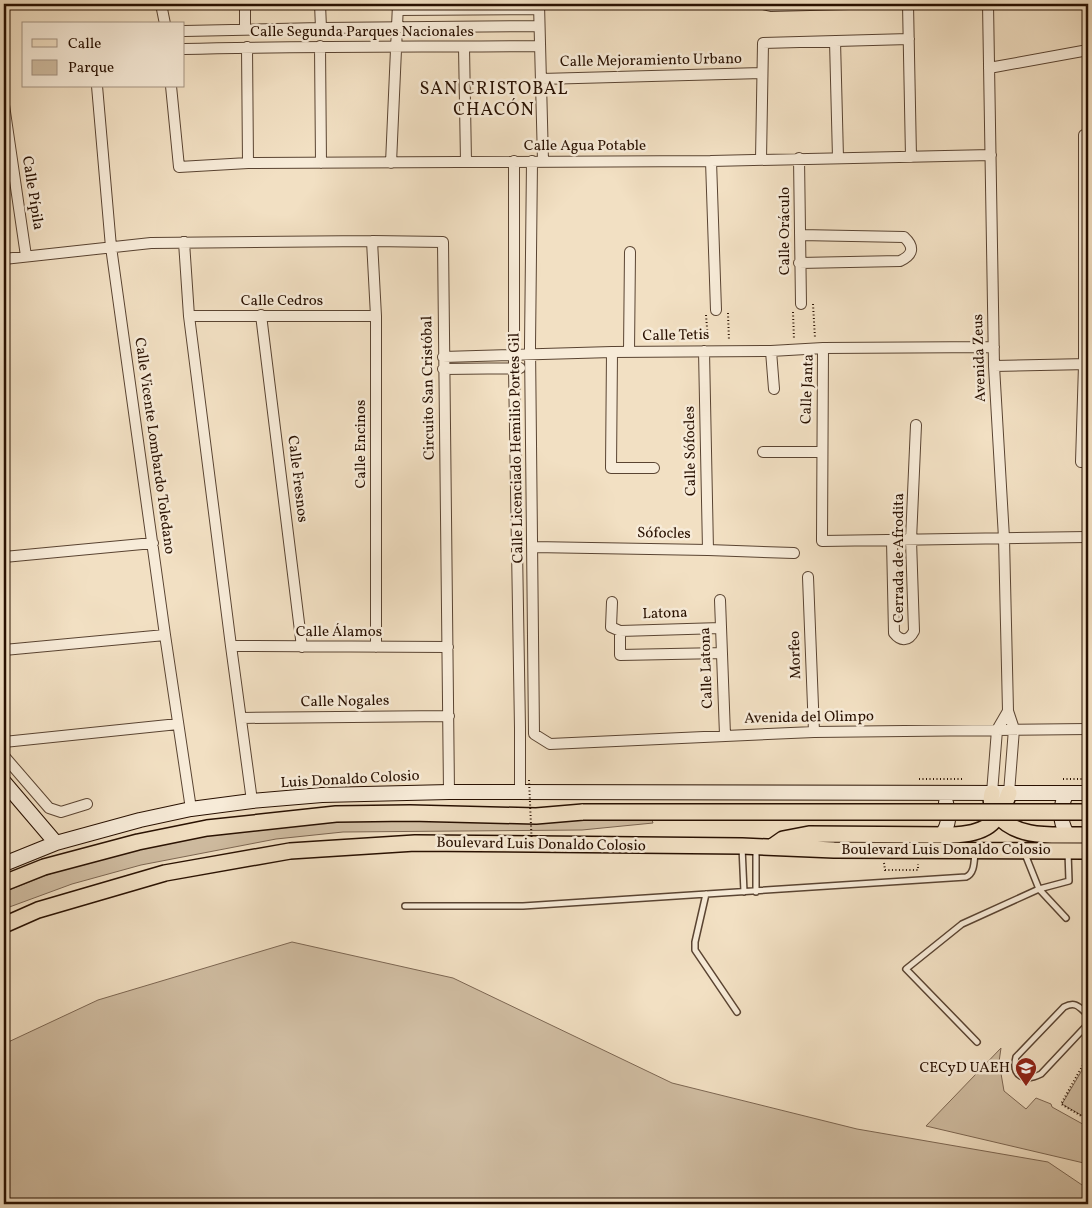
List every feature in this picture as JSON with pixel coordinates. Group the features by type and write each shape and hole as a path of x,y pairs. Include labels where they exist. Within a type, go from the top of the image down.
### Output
{"main road":[{"path":"992,793 991,804 999,817 1008,825 1027,833 1088,835"},
{"path":"772,847 783,839 809,834 959,835 991,824 1003,811 1009,793"},
{"name":"Boulevard Luis Donaldo Colosio","path":"4,883 44,867 138,842 216,827 336,814 410,813 536,816 583,812 1088,812"},
{"name":"Boulevard Luis Donaldo Colosio","path":"4,925 38,910 165,873 290,851 415,843 749,846 834,850 1088,851"}],"street":[{"path":"161,4 165,22"},
{"path":"245,4 245,29"},
{"path":"320,4 321,28"},
{"path":"763,4 771,6 849,4"},
{"path":"908,4 912,157"},
{"name":"Avenida Zeus","path":"988,4 994,366 1004,538 1008,711 1014,729 1014,749 1009,793"},
{"path":"391,163 398,7 539,7"},
{"name":"Calle Licenciado Hemilio Portes Gil","path":"534,734 530,354 541,79 539,7"},
{"name":"Calle Segunda Parques Nacionales","path":"185,31 539,26"},
{"path":"761,159 763,43 909,39"},
{"path":"835,41 838,158"},
{"path":"320,46 321,163"},
{"name":"Calle Segunda Parques Nacionales","path":"185,49 320,46 540,46"},
{"path":"247,47 248,163"},
{"path":"464,47 466,162"},
{"path":"989,68 1088,50"},
{"name":"Calle Mejoramiento Urbano","path":"541,79 762,73"},
{"name":"Calle Vicente Lombardo Toledano","path":"97,88 112,246 165,635 192,809"},
{"name":"Calle Agua Potable","path":"171,88 179,167 248,163 711,161 991,155"},
{"name":"Calle Pípila","path":"4,105 26,256"},
{"path":"1084,135 1085,462"},
{"name":"Calle Oráculo","path":"799,158 801,304"},
{"path":"514,161 514,368 520,793"},
{"path":"711,161 716,310"},
{"path":"799,263 900,262 908,258 912,251 910,243 904,237 800,235"},
{"name":"Calle Encinos","path":"372,241 376,316 376,647"},
{"path":"184,242 189,316 252,801"},
{"name":"Circuito San Cristóbal","path":"4,259 151,243 443,242 449,792"},
{"path":"628,352 630,252"},
{"name":"Calle Fresnos","path":"261,315 302,647"},
{"name":"Calle Cedros","path":"189,316 376,316"},
{"name":"Calle Janta","path":"892,540 822,541 819,348 994,347"},
{"name":"Calle Tetis","path":"443,357 612,352 771,351 819,348"},
{"name":"Calle Sófocles","path":"706,351 708,550"},
{"path":"771,351 774,390"},
{"path":"612,352 611,468 654,468"},
{"path":"994,366 1086,365"},
{"path":"444,370 530,368"},
{"name":"Cerrada de Afrodita","path":"892,540 894,633 897,637 908,639 914,631 911,540 916,425"},
{"path":"763,452 822,452"},
{"path":"892,540 1088,537"},
{"path":"4,557 153,543"},
{"name":"Sófocles","path":"533,547 794,553"},
{"name":"Morfeo","path":"808,577 814,732"},
{"name":"Calle Latona","path":"720,600 725,735"},
{"path":"612,602 620,655 722,653"},
{"name":"Latona","path":"615,629 721,628"},
{"path":"4,650 165,635"},
{"name":"Calle Álamos","path":"231,646 448,647"},
{"path":"992,793 997,730 1008,711"},
{"name":"Calle Nogales","path":"241,718 448,716"},
{"path":"4,742 178,724"},
{"name":"Avenida del Olimpo","path":"534,734 550,744 814,732 1088,729"},
{"path":"4,756 49,808 62,812 86,804"},
{"path":"4,782 56,843"},
{"name":"Luis Donaldo Colosio","path":"4,864 56,843 140,820 192,809 252,801 322,795 449,792 1088,793"},
{"path":"940,793 946,803 949,815 942,835"},
{"path":"1067,793 1063,799 1060,813 1063,828 1067,834"}],"lane":[{"path":"749,846 756,892"},
{"path":"744,892 749,846"},
{"path":"406,906 524,906 966,877 973,870 975,851"},
{"path":"1024,851 1039,889 1066,918"},
{"path":"978,1042 906,969 962,924 1039,889 1069,880 1068,851"},
{"path":"706,894 695,942 695,950 737,1012"},
{"path":"1088,1015 1078,1006 1071,1004 1064,1007 1016,1057 1014,1064 1017,1072 1024,1078 1032,1078 1040,1074 1088,1024"}],"path":[{"path":"794,349 793,305 801,304 814,304 819,348"},
{"path":"706,351 706,310 727,310 730,350"},
{"path":"919,778 966,779"},
{"path":"529,780 532,848"},
{"path":"884,870 918,870"},
{"path":"1088,1056 1061,1104 1088,1120"}],"green space":[{"path":"583,818 652,820 653,823 582,830 343,832 276,839 141,865 72,884 4,909 4,892 60,870 138,848 213,832 342,820"},
{"path":"292,942 453,978 672,1083 857,1129 1048,1162 1088,1189 1088,1204 4,1204 4,1044 98,1000"},
{"path":"1001,1048 999,1062 1004,1091 1026,1109 1036,1098 1051,1104 1052,1107 1088,1127 1088,1164 926,1126"},
{"path":"1088,1060 1088,1119 1062,1104"}],"place":[{"name":"CECyD UAEH","path":"1026,1087"}],"district":[{"name":"SAN CRISTOBAL CHACÓN","path":"494,99"}]}
